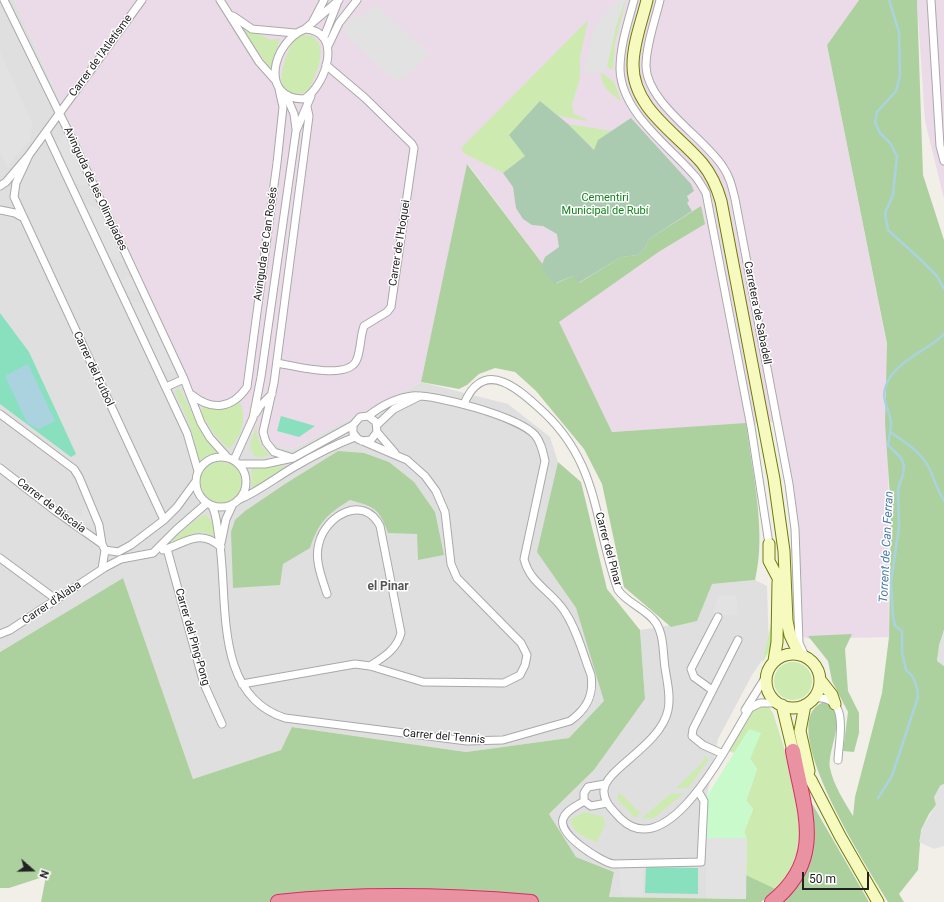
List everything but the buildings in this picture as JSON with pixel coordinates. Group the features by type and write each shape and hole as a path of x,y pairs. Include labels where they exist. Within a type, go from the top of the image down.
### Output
{"highway":[{"path":"772,902 792,883 806,851 808,830 806,809 793,751"},
{"path":"278,902 350,896 405,896 532,902"}],"main road":[{"path":"647,0 635,48 633,74 637,88 649,108 701,162 711,176 718,191 729,238 774,479 780,534 784,551 786,621 790,635 802,655 815,664 821,681 832,695 835,704"},
{"path":"780,534 777,642 774,661 766,675 768,690 780,704 793,751 811,780 840,836 878,902"},
{"path":"769,544 770,561 778,578"},
{"path":"774,661 786,654 802,655"},
{"path":"811,780 800,731 810,702 821,681"},
{"path":"780,704 791,708 810,702"}],"street":[{"name":"Avinguda de les Olimpíades","path":"4,0 60,113 191,394 201,423 210,438 234,461"},
{"name":"Carrer de l'Atletísme","path":"29,155 142,0"},
{"path":"220,0 231,14 259,62 276,81 280,89 286,96 304,100 311,96 318,88 326,65 328,46 339,23 357,0"},
{"path":"312,23 324,0"},
{"path":"634,0 622,50 620,68 621,86 637,113 695,176 706,193 751,428 769,544"},
{"name":"Carretera de Sabadell","path":"660,0 649,44 646,66 648,78 666,107 723,166 730,180 735,199 789,484 795,529 799,642 802,655"},
{"path":"931,0 940,146 944,161"},
{"path":"276,81 275,69 280,50 295,33 305,29 338,1"},
{"path":"324,37 338,1"},
{"path":"231,14 252,29 295,33"},
{"path":"305,29 317,32 324,37 328,46"},
{"name":"Carrer de l'Hoquei","path":"277,363 338,372 348,370 354,366 357,359 364,326 387,312 391,307 414,148 412,144 365,98 326,65"},
{"name":"Avinguda de Can Rosés","path":"240,397 246,387 278,163 283,108 280,89"},
{"name":"Avinguda de Can Rosés","path":"253,418 261,377 296,131 294,114 286,96"},
{"name":"Avinguda de Can Rosés","path":"296,131 311,96"},
{"name":"Avinguda de Can Rosés","path":"292,458 274,452 266,442 263,432 272,394 277,363 309,116 307,106"},
{"name":"Avinguda de les Olimpíades","path":"46,132 187,433 198,471"},
{"path":"14,197 16,183 29,155"},
{"name":"Carrer del Futbol","path":"0,186 29,155"},
{"name":"Carrer del Futbol","path":"0,186 10,188 22,217 164,520"},
{"path":"0,210 15,213 22,217"},
{"path":"191,394 200,402 211,405 224,405 255,388 261,377"},
{"path":"166,387 184,379"},
{"name":"Carrer del Pinar","path":"464,404 473,387 488,380 497,380 505,383 524,396 557,426 577,455 591,486 618,590 627,601 653,619 660,631 669,701 666,717 652,739 611,776 605,784"},
{"name":"Avinguda de Can Rosés","path":"234,461 253,418 260,406 272,394"},
{"name":"Carrer del Tennis","path":"210,504 215,511 221,547 230,646 236,673 252,698 264,710 285,718 467,741 503,740 546,729 570,721 588,702 592,686 591,674 573,628 558,602 532,579 524,559 545,461 541,445 535,435 518,423 464,404 438,398 411,396 388,403 368,416 357,418 353,425 292,458 265,464 234,461"},
{"path":"196,481 201,498 210,504 222,507 251,495 302,463 336,444 358,439 371,440 377,428 394,409 420,396"},
{"path":"0,414 74,469 79,477 99,525 103,547 102,569"},
{"path":"368,416 374,419 377,428 389,448 398,456"},
{"path":"242,684 355,664 370,666 423,682 504,683 520,675 525,665 527,655 521,643 457,578 451,564 445,512 436,492 425,476 407,460 358,439 352,429 353,425"},
{"path":"103,547 113,553 118,552 131,545 164,520 177,507 196,481 198,471 202,465 214,457 234,461 246,478 243,494 235,502"},
{"name":"Carrer de Biscaia","path":"0,468 103,547"},
{"name":"Carrer del Tennis","path":"221,547 226,519 235,502"},
{"path":"153,553 176,530 210,504"},
{"path":"327,594 321,575 318,557 319,543 323,532 334,518 342,513 352,510 373,516 380,526 401,633 399,642 386,656 370,666"},
{"name":"Carrer d'Àlaba","path":"0,634 10,630 102,569 121,559 167,549 191,538 203,537 213,540 221,547"},
{"name":"Carrer del Ping-Pong","path":"167,549 204,684 222,724"},
{"path":"0,558 57,600"},
{"path":"712,690 694,677 691,669 718,617"},
{"path":"723,754 703,745 692,736 692,729 738,640"},
{"path":"739,725 743,713 766,675"},
{"path":"810,702 823,698 835,704 841,718 838,760"},
{"path":"584,801 584,793 588,787 605,784 604,795 607,804 630,826 639,829 650,829 664,823 698,791 723,754 739,725 753,706 760,703 780,704"},
{"path":"584,801 568,812 562,821 562,826 567,835 600,859 613,864 702,862 704,801 698,791"},
{"path":"584,801 591,806 607,804"}],"shaded area":[{"path":"0,0 14,0 203,411 290,450 421,382 508,404 550,437 558,462 538,552 576,608 605,701 570,738 466,752 293,727 281,750 193,779 123,578 0,652"},
{"path":"14,0 859,0 827,45 888,351 889,637 810,639 801,636 790,520 777,422 612,432 554,313 563,291 468,164 421,382 290,450 203,411"},
{"path":"617,0 625,0 616,27 607,67 601,72 587,74 584,72 595,25"},
{"path":"917,0 944,0 944,199 925,121"},
{"path":"375,4 429,54 404,80 403,78 396,80 393,79 342,32 354,14 361,19"},
{"path":"0,51 33,125 30,140 7,167 0,152"},
{"path":"65,133 91,187 74,183 55,145"},
{"path":"84,203 100,209 126,263 109,258"},
{"path":"126,275 134,279 139,293 123,289 118,277 124,280"},
{"path":"130,301 144,304 176,373 160,370"},
{"path":"86,502 93,519 89,524 85,521 81,525 68,515 75,514 80,517"},
{"path":"755,580 767,586 769,650 752,675 718,739 707,796 706,837 747,838 746,899 609,897 614,872 576,857 549,814 594,770 645,699 640,630 697,621 711,584"},
{"path":"718,595 736,596 738,614 712,617"},
{"path":"944,630 944,666 937,661 939,645"},
{"path":"944,784 944,846 934,849 919,842 922,828 936,805 934,797 940,786"},
{"path":"706,838 747,838 746,899 706,898"},
{"path":"643,866 643,897 621,895 619,867"}],"green space":[{"path":"626,0 615,43 613,70 607,67 616,23"},
{"path":"859,0 917,0 923,175 944,240 944,630 937,660 944,666 944,784 940,786 936,805 929,814 921,830 918,870 899,894 904,902 888,902 846,831 816,766 809,737 811,715 824,702 832,708 837,723 831,751 830,768 840,793 853,816 855,797 882,693 889,637 891,511 885,423 887,344 827,45"},
{"path":"588,20 580,58 580,78 572,105 574,114 586,119 587,121 559,116 540,101 525,156 503,173 465,154 461,148"},
{"path":"241,27 272,40 280,38 271,70"},
{"path":"306,35 312,36 319,43 321,55 315,76 308,90 297,94 287,90 282,84 281,80 287,54 292,43 298,37"},
{"path":"601,72 614,82 621,101 606,89 602,81"},
{"name":"Cementiri Municipal de Rubí","path":"540,101 568,124 594,150 598,140 631,118 691,184 694,191 687,196 689,201 687,203 692,211 649,239 645,248 638,255 621,257 578,283 573,276 553,284 541,267 545,257 559,247 557,234 543,226 532,225 523,219 516,208 513,187 503,173 525,156 509,135"},
{"path":"568,124 612,131 598,140 595,150"},
{"path":"467,164 557,283 573,276 579,283 621,257 638,255 645,248 649,239 701,206 705,224 660,251 559,322 612,432 746,423 755,482 759,522 760,542 755,580 712,584 697,621 671,627 624,587 602,484 584,449 536,391 515,372 495,368 479,374 467,385 459,389 421,382"},
{"path":"0,313 29,352 76,454 71,457 0,404"},
{"path":"177,389 180,390 201,430 217,453 199,463 197,463 195,444 190,426 175,392"},
{"path":"240,402 243,415 242,427 240,433 229,449 216,436 200,412 203,406 227,408"},
{"path":"281,416 315,426 299,437 277,431"},
{"path":"257,424 259,442 270,456 256,457 251,449 251,441"},
{"path":"338,451 364,453 389,462 414,482 435,512 444,555 418,560 417,534 388,533 379,513 371,507 350,500 335,510 324,520 320,525 310,548 283,564 280,585 233,588 231,532 235,520 245,511 285,484"},
{"path":"221,462 236,468 242,483 236,498 221,504 206,498 200,483 206,468"},
{"path":"558,462 581,482 607,589 640,630 645,699 594,770 549,814 576,857 614,872 609,897 746,899 746,875 778,890 761,902 41,902 46,876 9,888 0,888 0,652 123,578 193,779 281,750 292,727 466,752 569,738 604,701 576,608 537,552"},
{"path":"286,466 286,469 251,491 251,471 253,468"},
{"path":"206,515 214,524 216,537 204,532 199,532 184,537 174,544 172,542 172,540 201,516"},
{"path":"774,611 771,648 762,663"},
{"path":"852,634 845,649 848,691 859,713 859,733 854,752 843,751 848,712 832,681 828,661 808,636"},
{"path":"789,662 797,662 804,665 809,670 812,681 809,692 804,697 797,700 789,700 782,697 777,692 774,685 774,677 777,670 782,665"},
{"path":"763,705 769,707 773,713 791,768 801,810 803,830 801,849 796,865 778,890 746,875 747,839 744,832 753,809 746,801 757,769 750,759 749,730 734,753 729,751 754,708"},
{"path":"749,729 761,733 750,759 757,769 746,801 753,809 744,832 747,838 706,838 707,796"},
{"path":"705,756 709,759 689,787 675,789 702,763"},
{"path":"619,792 640,813 635,818 617,799"},
{"path":"684,793 654,818 641,819 670,794"},
{"path":"810,800 869,902 777,902 793,888"},
{"path":"584,812 604,817 605,825 597,842 577,832 572,825 570,820"},
{"path":"646,867 698,868 698,894 645,893"}],"water":[{"path":"28,364 55,421 39,429 27,423 5,376"}],"waterway":[{"name":"Torrent de Can Ferran","path":"889,0 899,32 900,76 896,91 877,112 875,122 880,133 890,143 897,156 893,195 885,213 888,230 937,276 944,289"},
{"name":"Torrent de Can Ferran","path":"878,798 892,776 918,697 915,682 906,670 902,653 902,631 895,626 893,617 891,582 899,527 898,489 903,475 904,465 901,458 888,445 891,424 884,394 887,383 892,374 900,366 944,334"},
{"name":"Torrent de Can Ferran","path":"890,432 907,443 922,457 929,468 944,500"}],"district":[{"name":"el Pinar","path":"388,587"}]}
